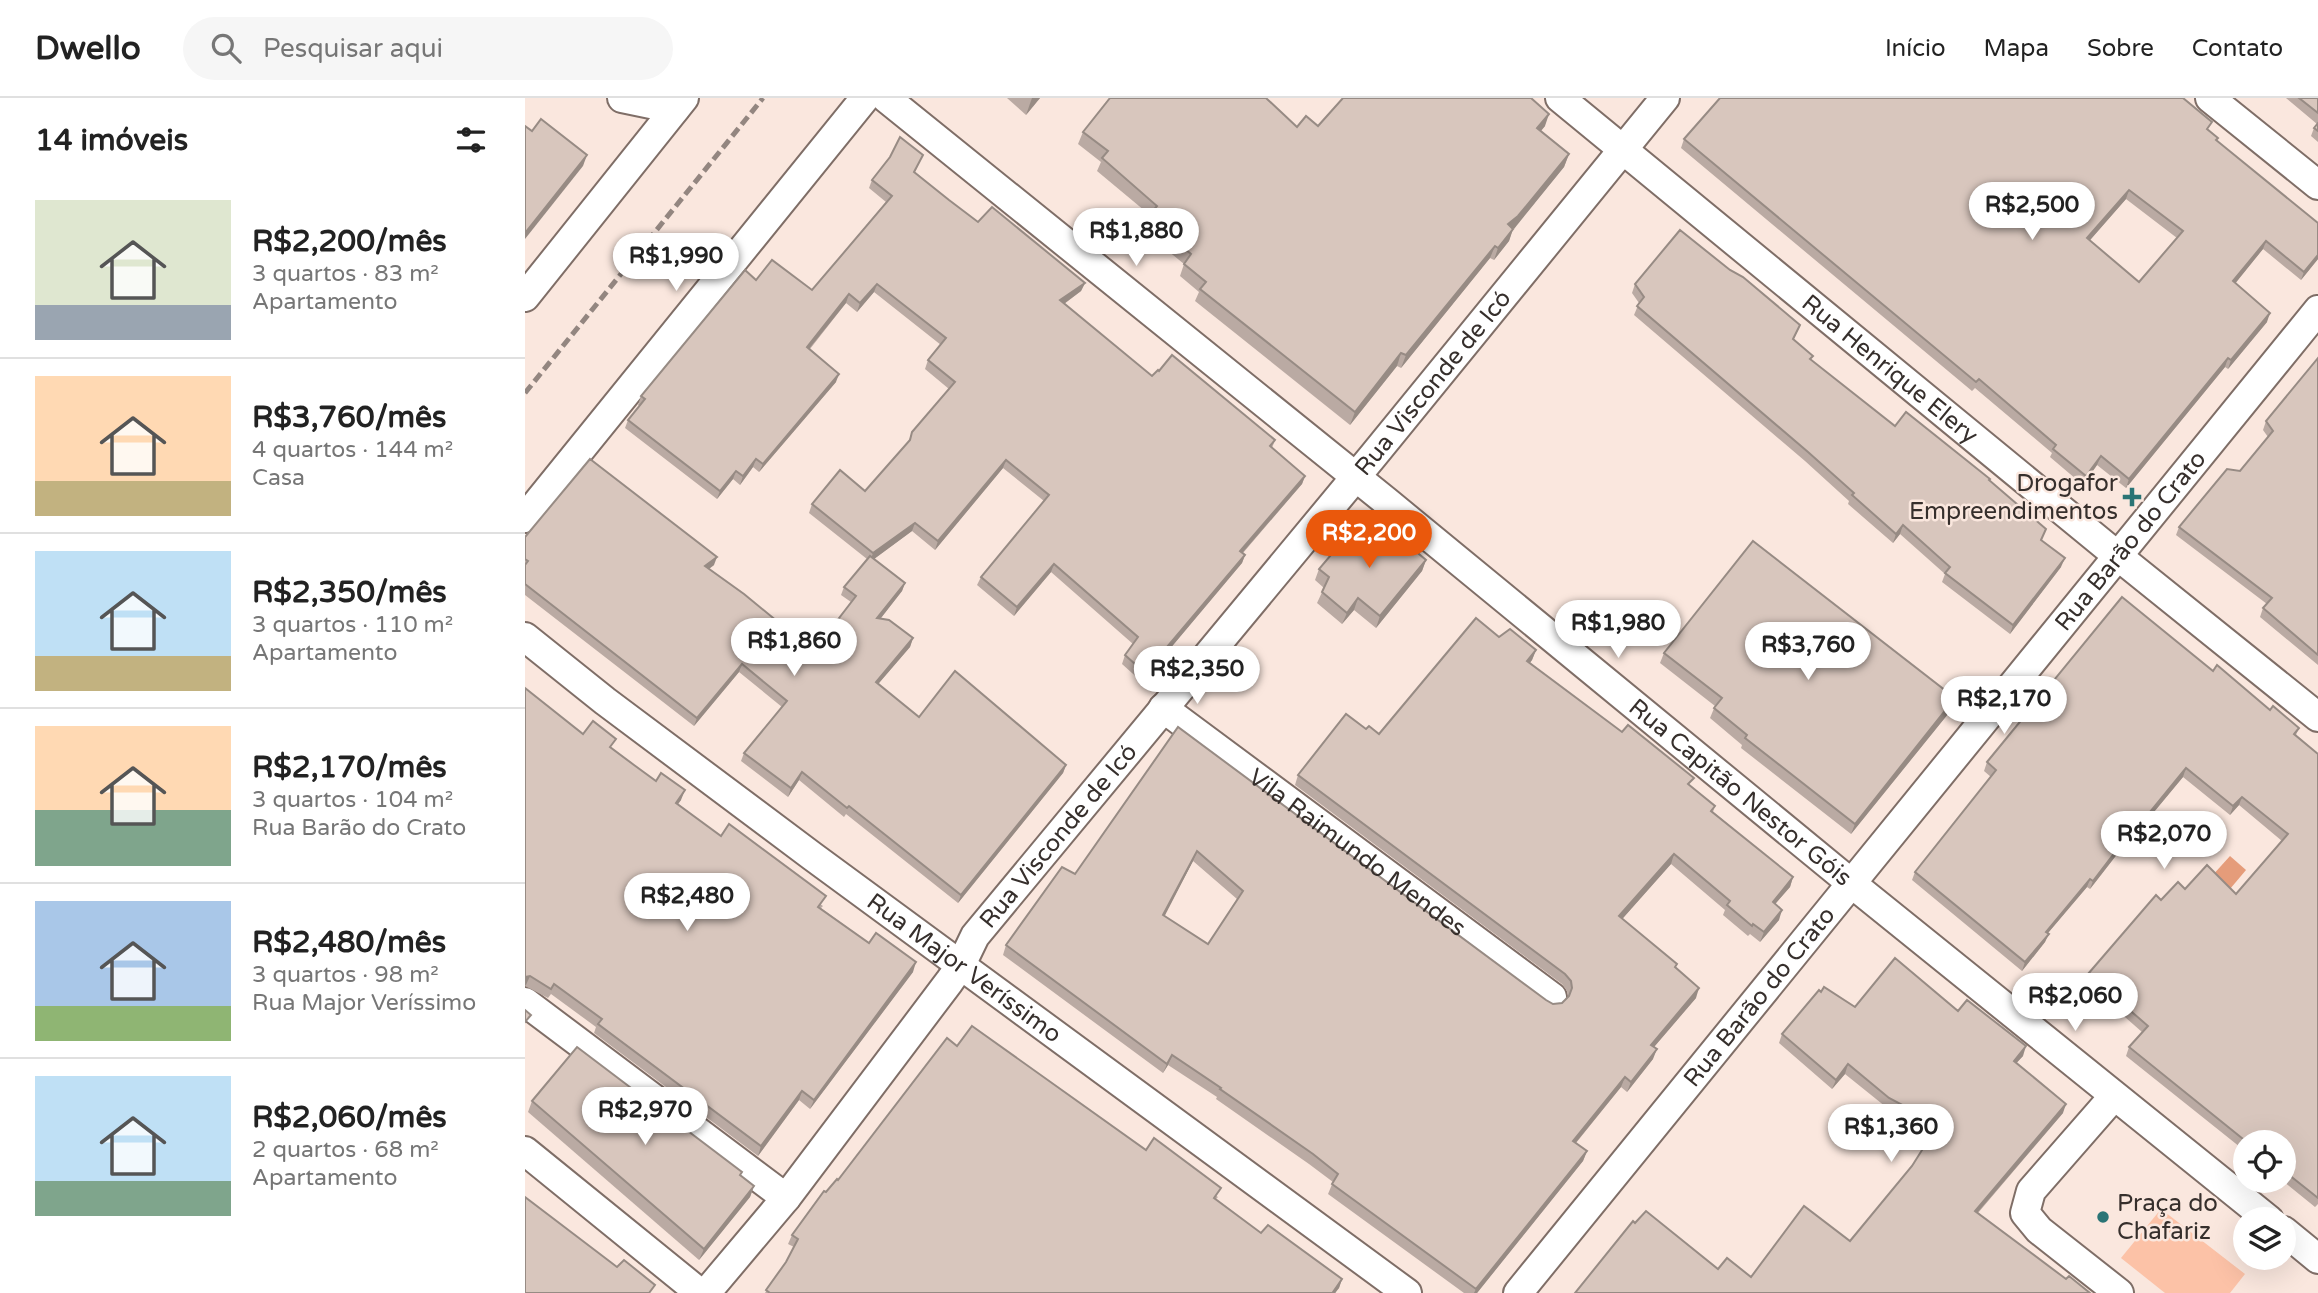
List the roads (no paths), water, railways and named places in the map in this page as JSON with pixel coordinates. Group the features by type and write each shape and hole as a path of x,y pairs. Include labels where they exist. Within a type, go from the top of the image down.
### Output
{"street":[{"path":"622,98 680,104"},
{"path":"525,518 865,98"},
{"name":"Rua Capitão Nestor Góis","path":"886,98 2253,1207"},
{"name":"Rua Henrique Elery","path":"1560,98 2318,717"},
{"name":"Rua Visconde de Icó","path":"706,1293 786,1198 961,965 975,936 1665,98"},
{"path":"2210,98 2318,186"},
{"path":"525,297 680,104"},
{"name":"Rua Barão do Crato","path":"1518,1293 2318,310"},
{"name":"Rua Major Veríssimo","path":"525,637 605,701 1408,1293"},
{"name":"Vila Raimundo Mendes","path":"1163,708 1552,997"},
{"path":"525,1002 786,1198"},
{"path":"2114,1096 2031,1191 2025,1213 2039,1230 2119,1293"},
{"path":"525,1151 700,1293"},
{"path":"2296,1241 2318,1259"}],"railway":[{"path":"525,393 763,98"}],"place":[{"name":"Drogafor Empreendimentos","path":"2132,497"},
{"name":"Praça do Chafariz","path":"2103,1217"}]}
